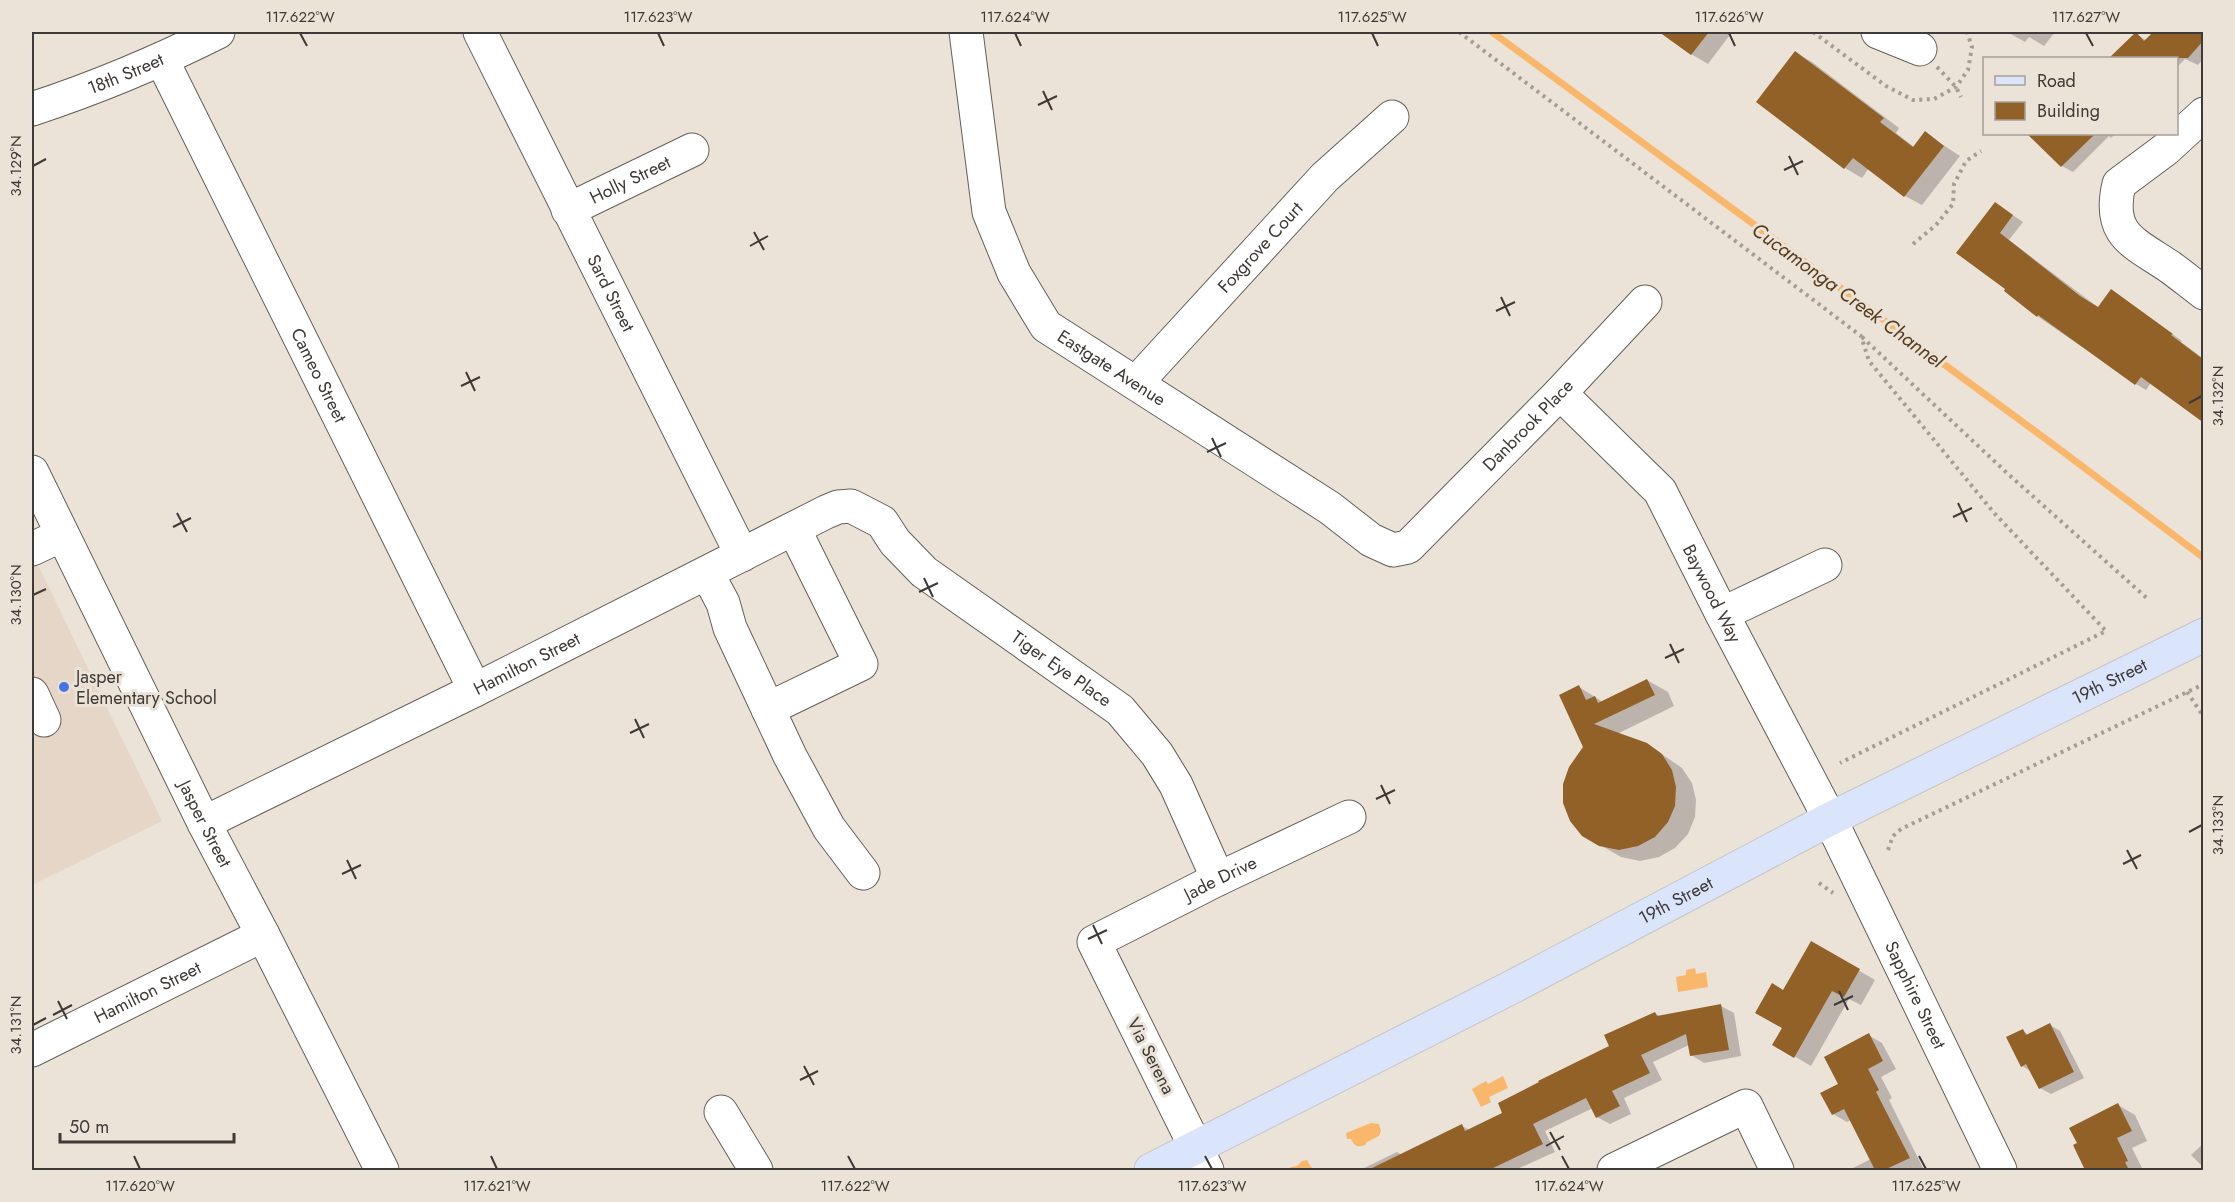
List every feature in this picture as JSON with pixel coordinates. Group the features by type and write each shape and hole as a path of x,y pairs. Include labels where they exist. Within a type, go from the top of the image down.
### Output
{"main road":[{"name":"19th Street","path":"1151,1170 1202,1159 1514,986 1830,819 2204,635"}],"street":[{"name":"18th Street","path":"32,109 85,92 162,60 218,32"},
{"name":"Sard Street","path":"480,32 742,555"},
{"name":"Eastgate Avenue","path":"966,32 989,212 1014,273 1046,326 1330,508 1371,540 1393,550 1408,547"},
{"path":"1878,32 1920,50"},
{"name":"Cameo Street","path":"162,60 475,690"},
{"path":"2204,114 2166,149 2119,184 2115,203 2120,227 2136,247 2170,267 2204,293"},
{"name":"Foxgrove Court","path":"1136,383 1325,177 1392,117"},
{"name":"Holly Street","path":"568,210 692,150"},
{"name":"Danbrook Place","path":"1408,547 1646,302"},
{"name":"Baywood Way","path":"1560,393 1660,491 1830,819"},
{"name":"Jasper Street","path":"32,472 204,824 382,1170"},
{"name":"Hamilton Street","path":"204,824 838,507 851,506"},
{"name":"Tiger Eye Place","path":"851,506 882,522 896,542 924,572 1120,710 1157,754 1176,785 1218,879"},
{"path":"768,709 861,664 794,529"},
{"path":"32,549 62,535"},
{"path":"1722,614 1825,564"},
{"path":"707,573 723,603 730,628 790,756 829,828 862,873"},
{"name":"Jade Drive","path":"1094,942 1218,879 1349,818"},
{"name":"Sapphire Street","path":"1830,819 2000,1170"},
{"name":"Hamilton Street","path":"32,1050 263,935"},
{"name":"Via Serena","path":"1094,942 1202,1159"},
{"path":"1614,1170 1746,1106 1777,1170"},
{"path":"721,1112 756,1170"}],"path":[{"path":"1459,32 1861,336 2007,473 2148,599"},
{"path":"1920,50 1956,87 1961,96"},
{"path":"1913,244 1936,225 1953,204 1954,184 1966,161 1980,151"},
{"path":"1840,763 2106,631 1972,487 1869,361 1861,336"},
{"path":"1888,850 1893,837 1900,830 2204,684"},
{"path":"2187,692 2204,717"}],"shaded area":[{"name":"Jasper Elementary School","path":"32,553 162,821 32,885"},
{"path":"1695,968 1696,974 1706,972 1708,987 1678,992 1676,977 1686,975 1686,970"},
{"path":"1503,1076 1508,1088 1489,1097 1491,1102 1481,1107 1472,1089 1486,1081 1488,1084"},
{"path":"1371,1123 1379,1124 1381,1131 1379,1136 1360,1146 1355,1145 1351,1139 1347,1139 1346,1133"},
{"path":"1307,1160 1316,1170 1287,1170 1302,1161"}],"building":[{"path":"1659,32 1709,32 1691,55"},
{"path":"2136,32 2144,41 2153,32 2204,32 2204,40 2188,58 2110,57"},
{"path":"1795,51 1884,118 1880,122 1913,147 1925,131 1944,146 1904,197 1853,158 1844,169 1756,102"},
{"path":"2028,135 2094,135 2061,167"},
{"path":"1995,202 2013,215 2000,233 2080,296 2098,307 2111,289 2173,334 2171,335 2204,360 2204,423 2141,377 2135,385 2038,315 2037,317 2004,291 2005,289 1956,253"},
{"path":"1647,679 1655,695 1594,724 1647,743 1662,754 1672,770 1676,787 1675,806 1668,822 1655,837 1638,846 1619,850 1599,846 1582,836 1570,821 1563,803 1563,784 1569,767 1583,747 1559,695 1579,685 1586,700 1595,696 1598,703"},
{"path":"1811,941 1860,969 1844,997 1832,991 1794,1058 1772,1045 1782,1028 1755,1013 1772,983 1783,990"},
{"path":"1721,1004 1729,1050 1690,1056 1686,1034 1641,1055 1650,1073 1612,1091 1620,1106 1596,1118 1586,1098 1533,1124 1543,1144 1489,1170 1368,1170 1462,1124 1465,1131 1502,1113 1498,1103 1609,1046 1604,1035 1655,1012 1657,1016"},
{"path":"2050,1023 2074,1072 2039,1089 2026,1064 2021,1067 2006,1037 2023,1029 2026,1035"},
{"path":"1869,1033 1883,1061 1868,1069 1879,1090 1876,1092 1910,1158 1884,1170 1875,1170 1844,1109 1832,1115 1820,1093 1838,1084 1824,1057"},
{"path":"2118,1103 2132,1131 2117,1138 2128,1161 2125,1162 2129,1170 2085,1170 2073,1145 2077,1143 2069,1128"}],"waterway":[{"name":"Cucamonga Creek Channel","path":"1492,32 2204,558"}],"place":[{"name":"Jasper Elementary School","path":"64,687"}]}
